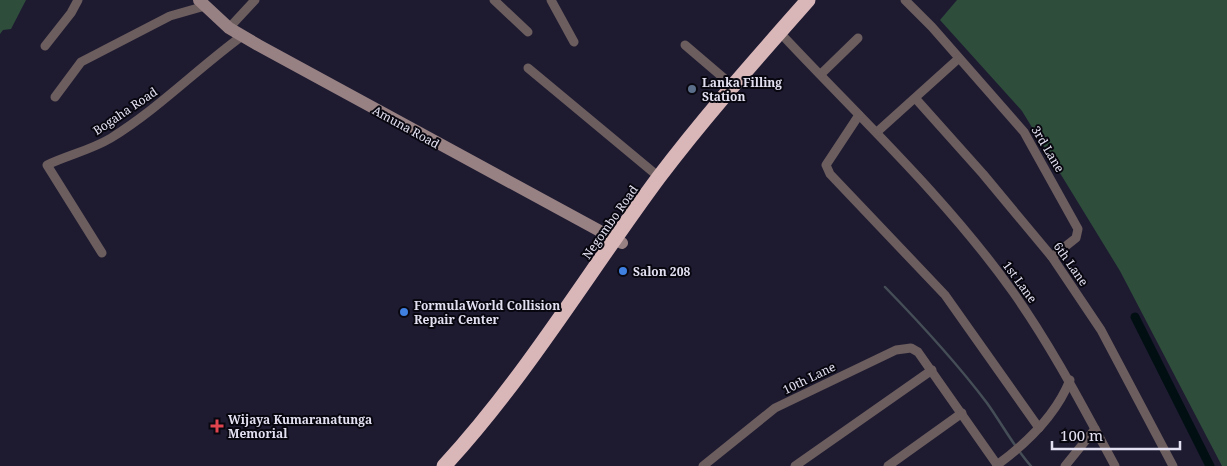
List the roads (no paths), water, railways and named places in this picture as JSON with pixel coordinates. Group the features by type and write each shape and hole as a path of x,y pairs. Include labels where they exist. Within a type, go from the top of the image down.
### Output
{"highway":[{"name":"Negombo Road","path":"455,466 479,441 535,368 659,177 733,86 808,0"},
{"name":"Negombo Road","path":"444,466 474,434 618,241 697,140 818,0"}],"street":[{"path":"45,46 71,14 78,0"},
{"path":"229,28 255,0"},
{"path":"494,0 528,32"},
{"path":"550,0 574,42"},
{"name":"3rd Lane","path":"905,0 932,27 1024,132 1078,229 1076,238 1052,256"},
{"path":"55,97 81,62 170,16 202,3"},
{"name":"Amuna Road","path":"202,3 229,28 242,36 618,241"},
{"name":"Bogaha Road","path":"102,254 47,165 72,153 87,151 149,113 202,65 242,36"},
{"name":"1st Lane","path":"785,38 877,132 977,245 1013,293 1070,380 1115,466"},
{"path":"821,74 858,38"},
{"path":"685,45 733,86"},
{"path":"877,132 916,99 958,58"},
{"path":"528,68 659,177"},
{"name":"6th Lane","path":"916,99 983,174 1052,256 1101,330 1173,466"},
{"path":"859,114 826,164 830,174 945,296 1039,428"},
{"name":"10th Lane","path":"703,466 774,408 896,350 911,348 918,352 932,370"},
{"path":"795,466 932,370 994,464 1013,453 1039,428 1062,398 1070,380"},
{"path":"888,466 962,413"},
{"path":"1065,466 1095,429"}],"waterway":[{"path":"885,287 963,373 987,403 1031,466"},
{"path":"1135,317 1210,466"}],"place":[{"name":"Lanka Filling Station","path":"692,89"},
{"name":"Salon 208","path":"623,271"},
{"name":"FormulaWorld Collision Repair Center","path":"404,312"},
{"name":"Wijaya Kumaranatunga Memorial","path":"217,426"}]}
